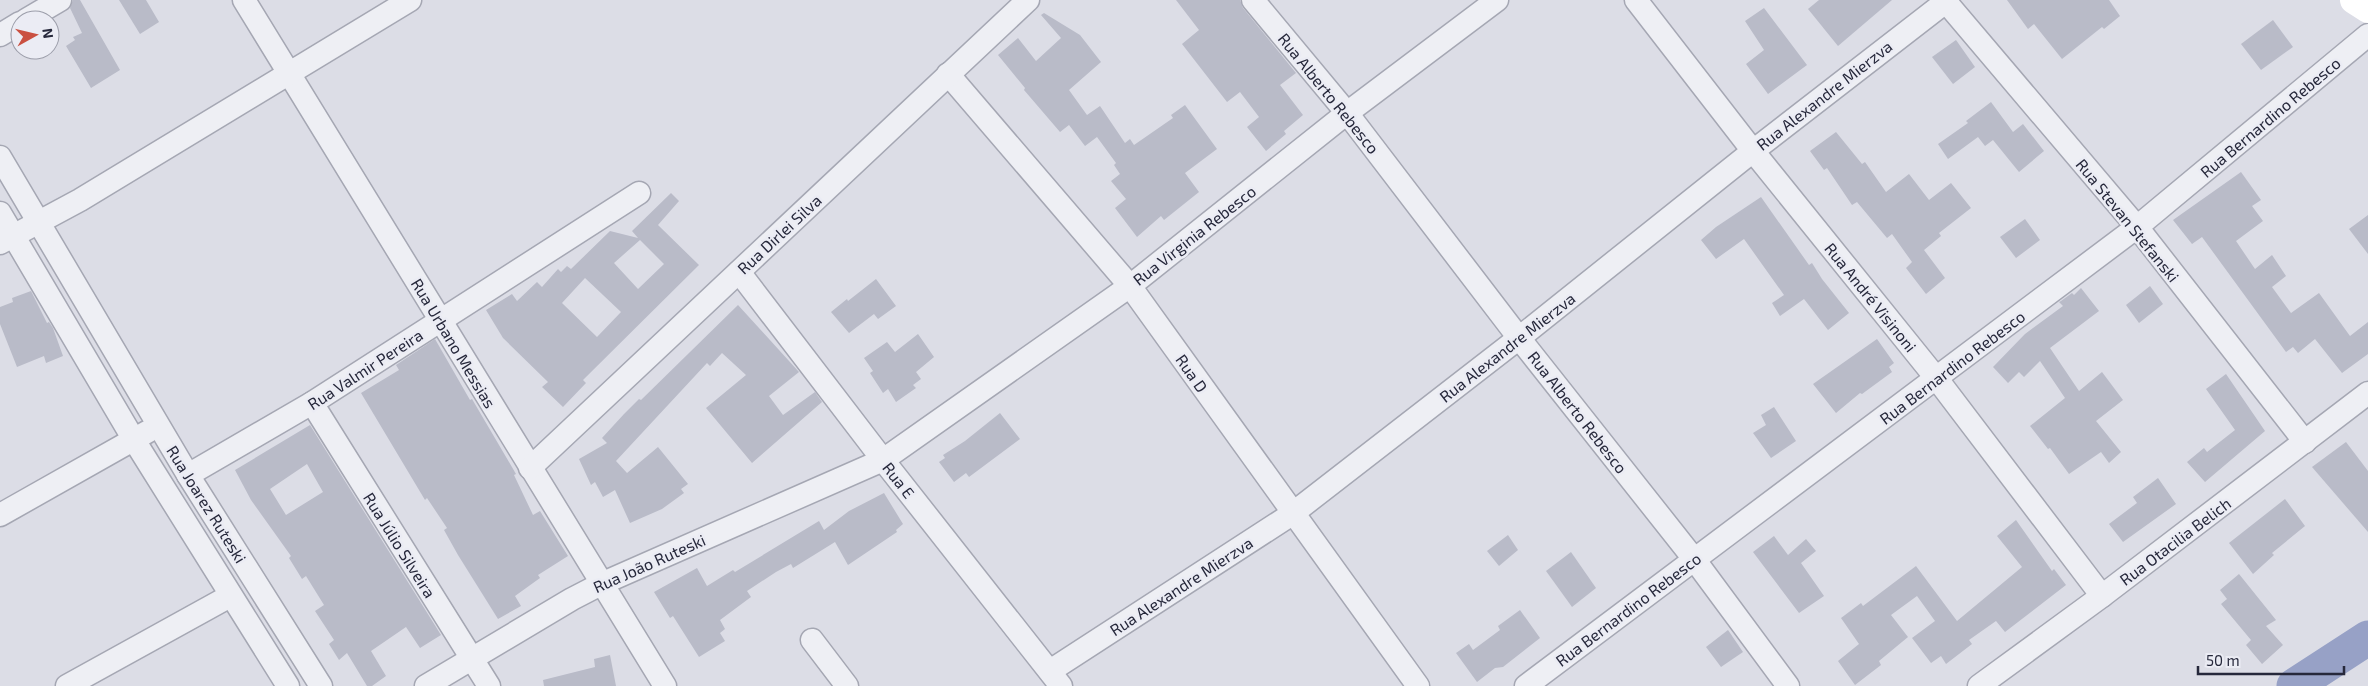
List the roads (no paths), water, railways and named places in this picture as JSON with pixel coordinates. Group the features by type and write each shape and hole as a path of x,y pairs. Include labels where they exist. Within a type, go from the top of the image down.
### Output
{"main road":[{"path":"2354,0 2368,9"}],"street":[{"path":"43,10 60,0"},
{"name":"Rua Urbano Messias","path":"244,0 665,686"},
{"path":"7,240 40,223 289,75 410,0"},
{"name":"Rua Dirlei Silva","path":"530,468 1028,0"},
{"name":"Rua Alberto Rebesco","path":"1253,0 1348,113 1519,338 1694,559 1788,686"},
{"name":"Rua Virginia Rebesco","path":"883,460 1130,286 1348,113 1498,0"},
{"name":"Rua André Visinoni","path":"1636,0 1753,151 1937,380 2102,596"},
{"name":"Rua Alexandre Mierzva","path":"1056,679 1292,514 1519,338 1753,151 1947,1"},
{"name":"Rua Stevan Stefanski","path":"1947,1 2137,228 2305,442"},
{"name":"Rua Bernardino Rebesco","path":"1526,686 1694,559 1937,380 2137,228 2368,35"},
{"name":"Rua D","path":"948,74 1130,286 1292,514 1418,686"},
{"name":"Rua Joarez Ruteski","path":"0,157 188,475 321,686"},
{"name":"Rua Valmir Pereira","path":"188,475 312,403 639,193"},
{"name":"Rua Joarez Ruteski","path":"0,214 7,240 73,335 134,440 288,686"},
{"name":"Rua E","path":"739,272 883,460 1056,679"},
{"path":"73,335 96,319"},
{"name":"Rua Otacilia Belich","path":"1979,686 2102,596 2368,393"},
{"name":"Rua Júlio Silveira","path":"312,403 489,686"},
{"path":"0,515 159,425"},
{"name":"Rua João Ruteski","path":"426,686 601,584 883,460"},
{"path":"67,686 230,596"},
{"path":"812,640 847,686"}],"waterway":[{"path":"2294,686 2368,638"}]}
